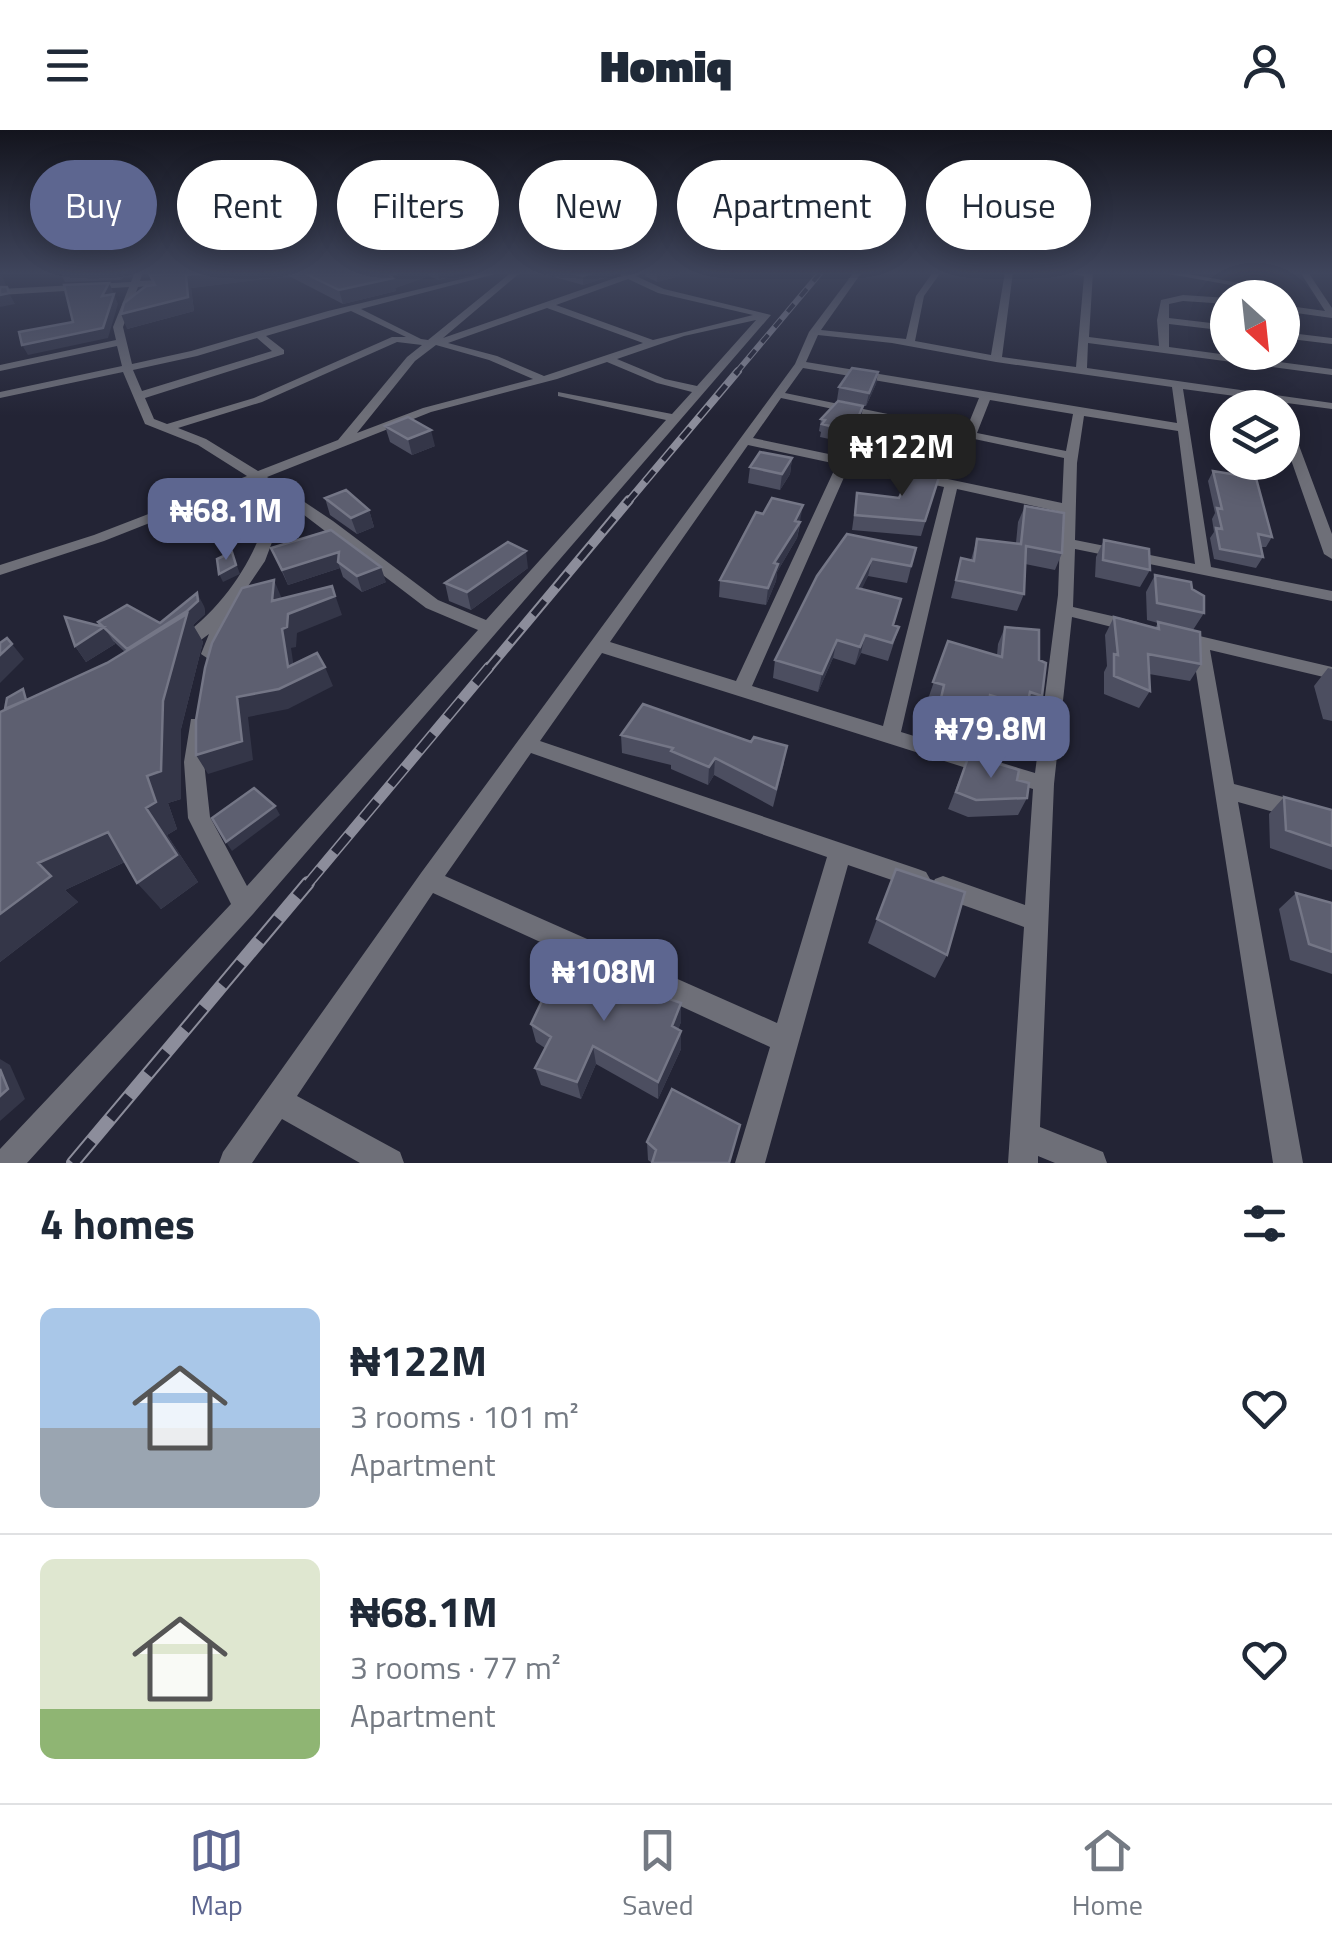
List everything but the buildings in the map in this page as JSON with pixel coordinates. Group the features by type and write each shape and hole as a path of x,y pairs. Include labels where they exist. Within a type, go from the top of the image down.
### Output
{"street":[{"path":"121,320 120,342 149,422 202,442 328,524 432,604 489,628"},
{"path":"0,394 128,370 310,320"},
{"path":"380,320 429,342 497,320"},
{"path":"344,441 394,377 456,320"},
{"path":"591,320 652,343"},
{"path":"0,570 99,538 438,407 652,343 748,320"},
{"path":"7,1163 245,906 762,320"},
{"path":"234,1163 429,880 800,364 823,320"},
{"path":"910,343 915,320"},
{"path":"996,359 1001,320"},
{"path":"1082,370 1084,320"},
{"path":"1162,320 1164,348"},
{"path":"1164,320 1210,326"},
{"path":"814,332 910,343 1210,390"},
{"path":"139,396 280,352 259,335"},
{"path":"1300,337 1332,341"},
{"path":"164,428 258,400 396,339 429,342 493,358 542,379"},
{"path":"1082,340 1332,372"},
{"path":"0,368 120,342"},
{"path":"608,359 661,381 699,390"},
{"path":"800,364 1185,428"},
{"path":"1177,384 1204,570"},
{"path":"562,394 677,419"},
{"path":"776,394 1071,456"},
{"path":"970,436 986,396"},
{"path":"1300,404 1332,406"},
{"path":"1079,412 1071,456 1064,610 1044,784 1023,1149 1092,1163"},
{"path":"743,440 1068,509"},
{"path":"741,690 845,461"},
{"path":"1300,466 1332,554"},
{"path":"890,736 951,484"},
{"path":"245,906 200,818 194,762 202,691 224,612 270,539 282,494"},
{"path":"1067,543 1332,596"},
{"path":"1064,610 1142,628"},
{"path":"169,654 224,612"},
{"path":"1288,1163 1225,790 1190,640 1332,672"},
{"path":"598,645 1044,784"},
{"path":"527,744 1037,920"},
{"path":"1225,790 1332,818"},
{"path":"750,1163 840,852"},
{"path":"429,880 784,1040"},
{"path":"278,1101 389,1163"}],"railway":[{"path":"736,373 780,320"},
{"path":"627,503 738,371"},
{"path":"487,670 629,500"},
{"path":"306,886 489,667"},
{"path":"73,1163 308,883"}]}
